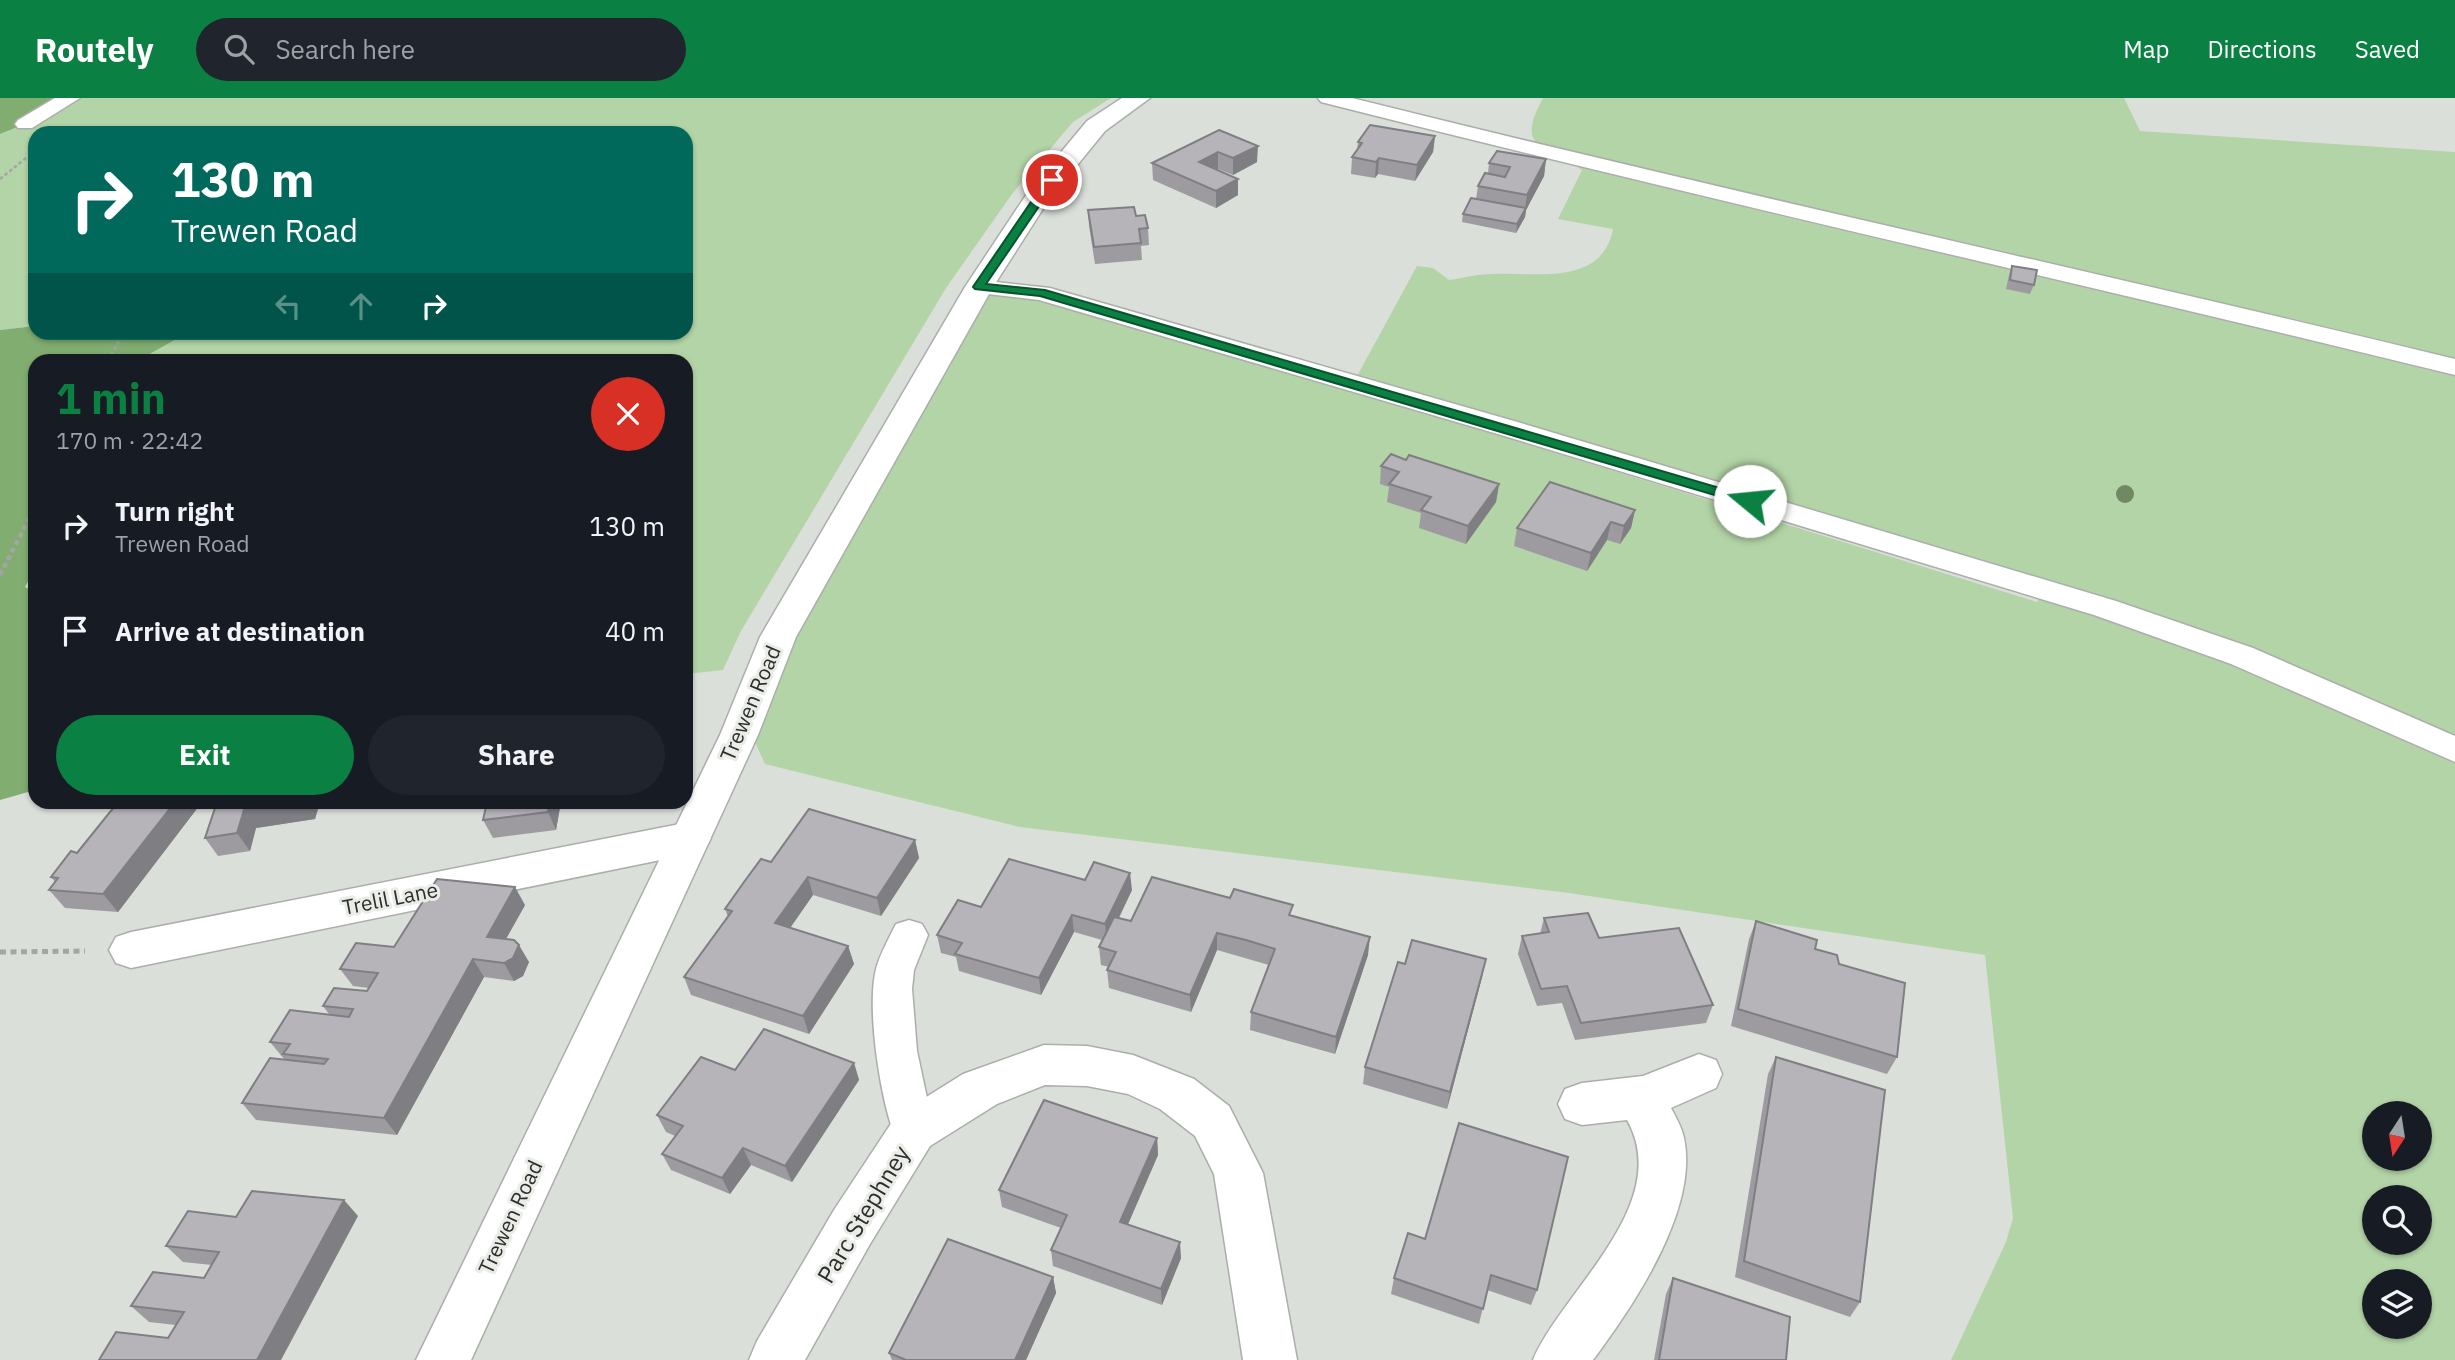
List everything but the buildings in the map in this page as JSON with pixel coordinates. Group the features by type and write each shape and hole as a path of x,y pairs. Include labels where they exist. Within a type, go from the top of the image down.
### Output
{"street":[{"name":"Trewen Road","path":"443,1360 739,735 778,636 979,287 1037,197 1096,126 1138,98"},
{"name":"Trelil Lane","path":"131,950 690,838"},
{"name":"Parc Stephney","path":"776,1360 852,1227 913,1131 980,1089 1044,1065 1087,1066 1133,1075 1177,1094 1212,1122 1238,1173 1270,1360"},
{"path":"1583,1104 1640,1099 1672,1088 1699,1074"},
{"path":"1560,1360 1625,1268 1655,1204 1662,1174 1660,1137 1640,1099"}],"lane":[{"path":"25,124 70,98"},
{"path":"1328,98 1585,163 2102,281 2455,368"},
{"path":"979,287 1041,293 1511,429 2105,608 2242,656 2455,750"},
{"path":"909,935 895,969 893,1002 903,1084 913,1131"}],"path":[{"path":"0,179 28,157"},
{"path":"0,575 28,521"},
{"path":"0,952 131,950"}],"green space":[{"path":"0,98 58,98 25,124 0,134"},
{"path":"58,98 1111,98 1073,122 1012,194 946,288 741,631 723,670 693,673 693,354 149,354 173,340 693,340 693,126 28,126 28,327 0,330 0,134 25,124"},
{"path":"1543,98 2124,98 2140,131 2455,152 2455,748 2282,670 1356,378 1417,266 1433,268 1449,280 1487,274 1546,274 1581,268 1596,260 1606,248 1613,229 1558,219 1582,170 1538,144 1533,137 1535,115"},
{"path":"975,293 1040,299 1408,407 2037,602 2042,589 2455,750 2455,1360 1951,1360 2006,1242 2013,1218 1985,955 1569,893 1020,827 765,764 745,720"},
{"path":"28,327 28,340 175,340 150,354 28,354 28,582 25,587 28,588 28,792 0,800 0,330"}],"route":[{"path":"1052,180 1037,197 979,287 1041,293 1750,501"}]}
